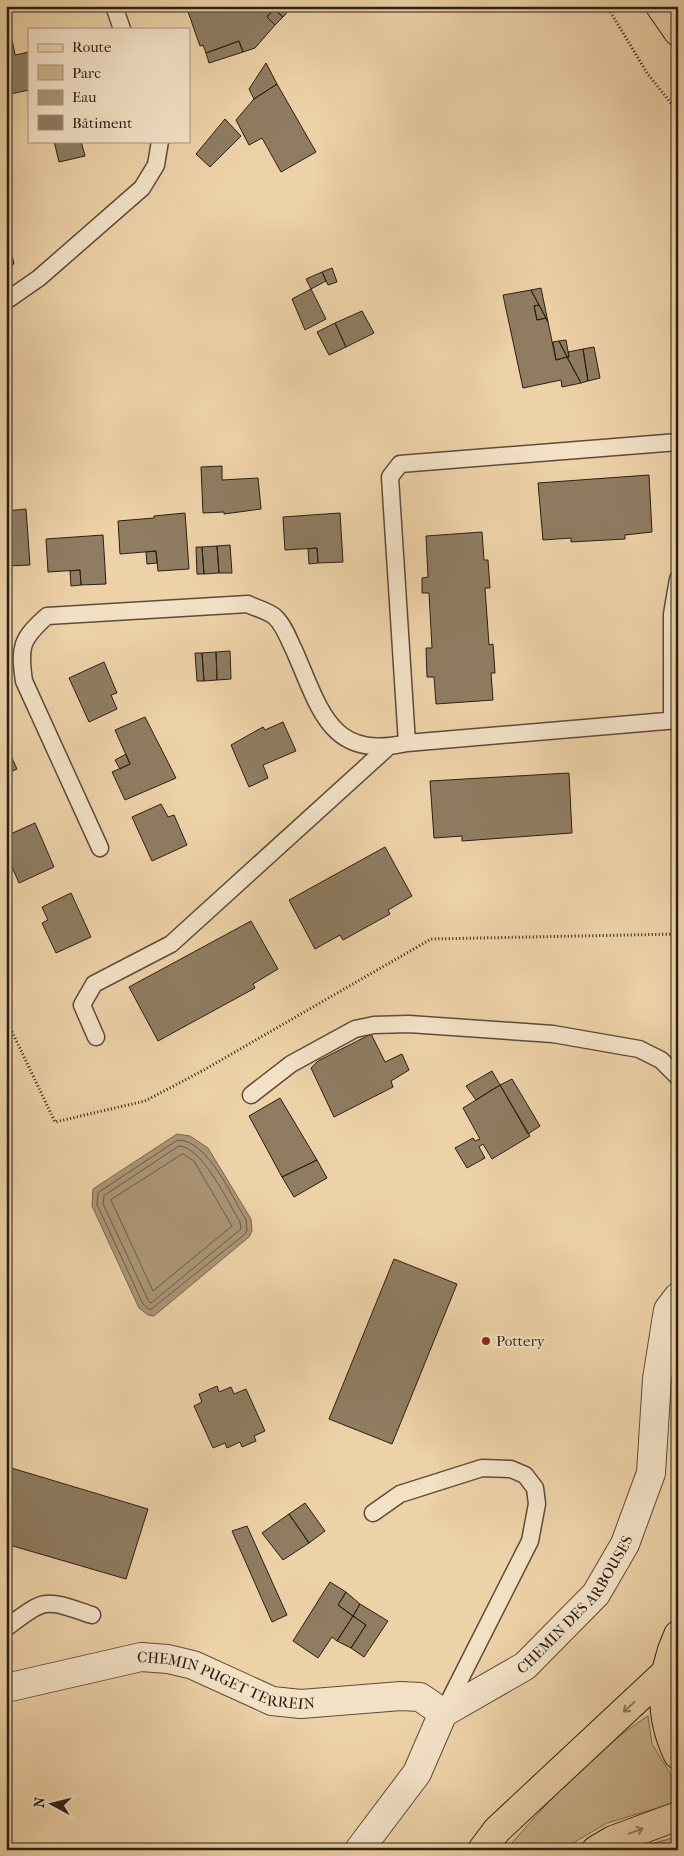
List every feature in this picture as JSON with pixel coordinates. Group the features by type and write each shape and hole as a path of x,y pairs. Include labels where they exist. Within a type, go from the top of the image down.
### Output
{"main road":[{"path":"660,6 678,32"},
{"path":"678,1635 664,1674 664,1707 670,1738 678,1755"},
{"path":"482,1850 497,1830 664,1674"},
{"path":"596,1850 613,1840 678,1816"}],"street":[{"name":"CHEMIN DES ARBOUSES","path":"443,1713 525,1666 596,1594 625,1544 650,1473 657,1379 668,1310 678,1297"},
{"name":"CHEMIN PUGET TERREIN","path":"6,1688 141,1657 168,1659 193,1665 272,1701 301,1704 401,1696 420,1697 443,1713"},
{"path":"359,1850 417,1773 443,1713"}],"lane":[{"path":"114,6 122,28"},
{"path":"6,301 39,278 142,188 156,165 160,142"},
{"path":"407,743 390,477 400,464 678,442"},
{"path":"100,848 24,681 21,656 28,633 47,616 248,604 275,617 286,634 330,727 355,744 388,748 407,743 675,721 672,614 678,579"},
{"path":"96,1038 82,1004 94,984 171,944 388,748"},
{"path":"251,1095 291,1064 355,1030 374,1025 409,1024 562,1036 639,1049 661,1060 678,1077"},
{"path":"373,1513 400,1494 482,1468 511,1469 525,1475 535,1488 537,1504 530,1541 443,1713"},
{"path":"6,1628 36,1606 52,1602 92,1615"}],"path":[{"path":"607,6 647,73 678,112"},
{"path":"6,1019 55,1122 145,1101 202,1071 430,939 678,934"}],"green space":[{"path":"648,1716 652,1744 678,1786 678,1802 607,1823 561,1850 506,1850 538,1813 590,1761"},
{"path":"678,1837 678,1850 631,1850 637,1847"}],"water":[{"path":"177,1134 190,1136 208,1148 251,1219 252,1231 249,1237 154,1316 148,1315 139,1308 92,1206 93,1189"}],"building":[{"path":"186,6 293,6 283,17 274,9 267,17 275,25 255,48 243,52 239,41 206,53 203,45 200,46"},
{"path":"274,9 283,17 275,25 267,17"},
{"path":"11,34 15,55 28,52 28,90 6,95 6,35"},
{"path":"239,41 243,52 209,63 206,53"},
{"path":"266,63 277,84 254,99 249,89"},
{"path":"277,84 316,152 281,172 262,138 249,145 236,120 254,99"},
{"path":"225,119 241,136 210,167 196,154"},
{"path":"54,142 81,142 85,156 59,162"},
{"path":"6,230 14,264 6,266"},
{"path":"332,268 337,282 328,285 322,272"},
{"path":"322,272 326,281 311,289 306,279"},
{"path":"541,288 548,322 531,290"},
{"path":"311,289 326,319 305,330 292,299"},
{"path":"531,290 539,305 534,306 537,320 546,318 548,322 556,360 567,357 581,383 562,387 561,380 523,388 503,295"},
{"path":"539,305 546,318 537,320 534,306"},
{"path":"362,311 374,333 346,347 335,323"},
{"path":"335,323 346,347 329,355 317,332"},
{"path":"566,340 569,357 567,357 559,341"},
{"path":"559,341 567,357 556,360 553,342"},
{"path":"594,347 600,378 588,381 583,349"},
{"path":"583,349 588,381 581,383 567,357 569,357 568,352"},
{"path":"222,466 222,480 258,478 261,509 224,514 224,512 203,513 201,467"},
{"path":"649,475 652,532 625,535 625,539 571,542 571,538 543,540 538,483"},
{"path":"26,509 30,565 6,566 6,511"},
{"path":"185,513 189,569 158,571 156,551 120,554 118,521"},
{"path":"340,513 343,562 318,563 317,548 285,550 283,517"},
{"path":"482,532 484,560 488,560 490,588 485,588 489,645 493,644 495,673 491,673 493,700 436,704 434,677 427,677 426,648 432,648 429,593 422,593 422,578 428,577 426,536"},
{"path":"103,535 106,584 81,585 80,570 48,572 46,539"},
{"path":"230,545 232,573 219,573 217,546"},
{"path":"217,546 219,573 204,574 202,547"},
{"path":"196,547 202,547 204,574 197,574"},
{"path":"317,548 318,563 309,564 308,549"},
{"path":"156,551 157,563 147,564 146,552"},
{"path":"80,570 81,585 71,586 70,571"},
{"path":"230,651 231,679 217,680 216,652"},
{"path":"216,652 217,680 204,681 202,653"},
{"path":"195,653 202,653 204,681 197,681"},
{"path":"104,662 117,693 111,695 117,709 89,722 69,678"},
{"path":"145,717 176,778 125,800 112,772 130,764 115,730"},
{"path":"283,722 296,751 263,765 268,778 249,787 231,745 263,727 265,730"},
{"path":"126,754 130,764 120,769 115,760"},
{"path":"11,756 17,769 6,774 6,759"},
{"path":"569,773 572,833 462,841 462,836 434,838 430,781"},
{"path":"161,804 168,817 174,815 187,845 152,861 132,817"},
{"path":"35,823 54,867 19,883 6,853 12,849 6,836"},
{"path":"385,847 412,896 388,910 390,914 343,940 340,935 315,949 289,900"},
{"path":"71,893 91,937 56,953 42,923 48,920 42,907"},
{"path":"251,921 278,969 253,984 255,988 158,1041 129,987"},
{"path":"371,1034 385,1062 402,1054 409,1070 391,1081 393,1087 334,1117 311,1068 318,1061"},
{"path":"492,1071 500,1085 476,1100 466,1086"},
{"path":"512,1079 540,1126 528,1134 500,1085"},
{"path":"500,1085 530,1136 492,1159 483,1144 479,1147 485,1158 467,1168 455,1148 473,1138 475,1141 480,1139 463,1108"},
{"path":"280,1098 317,1160 282,1177 249,1116"},
{"path":"317,1160 327,1178 294,1197 282,1177"},
{"path":"394,1259 457,1284 392,1444 329,1419"},
{"path":"217,1386 219,1392 231,1387 234,1394 246,1389 265,1431 254,1436 256,1441 242,1447 240,1442 227,1448 225,1443 213,1448 194,1406 202,1402 199,1394"},
{"path":"8,1467 148,1509 126,1579 6,1544"},
{"path":"305,1503 325,1531 309,1543 289,1514"},
{"path":"289,1514 309,1543 283,1560 262,1533"},
{"path":"247,1526 287,1615 272,1622 232,1531"},
{"path":"330,1582 346,1592 338,1605 353,1616 337,1641 332,1637 318,1658 293,1641"},
{"path":"346,1592 360,1604 353,1616 338,1605"},
{"path":"360,1604 388,1621 364,1657 351,1648 366,1625 353,1616"},
{"path":"353,1616 366,1625 351,1648 337,1641"},
{"path":"6,1796 8,1796 11,1848 6,1848"}],"place":[{"name":"Pottery","path":"486,1341"}]}
